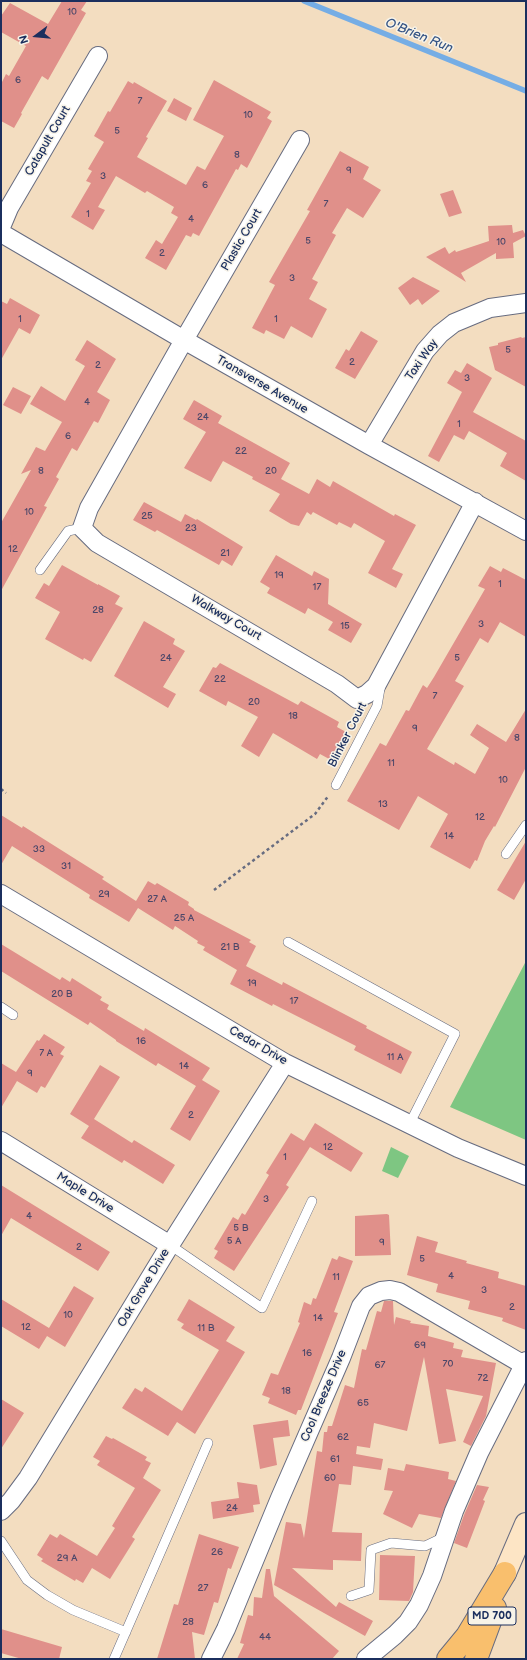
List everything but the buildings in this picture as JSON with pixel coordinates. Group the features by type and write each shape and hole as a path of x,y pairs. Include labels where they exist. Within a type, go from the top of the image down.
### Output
{"highway":[{"path":"448,1659 466,1636 505,1573"},
{"name":"MD 700","path":"476,1659 496,1607 505,1573"}],"main road":[{"name":"MD 700","path":"505,1573 526,1524"}],"street":[{"name":"Catapult Court","path":"1,227 9,208 98,56"},
{"name":"Plastic Court","path":"184,340 300,140"},
{"name":"Transverse Avenue","path":"1,233 184,340 369,445 526,531"},
{"name":"Taxi Way","path":"369,445 425,351 440,334 454,323 490,308 526,303"},
{"path":"82,528 89,508 184,340"},
{"name":"Walkway Court","path":"82,528 97,543 324,676 357,698 367,694 376,686 475,502"},
{"name":"Cedar Drive","path":"1,894 285,1062 458,1148 526,1176"},
{"name":"Oak Grove Drive","path":"1,1511 11,1501 28,1478 170,1245 285,1062"},
{"name":"Maple Drive","path":"1,1141 170,1245"},
{"name":"Cool Breeze Drive","path":"212,1659 341,1358 361,1306 370,1296 382,1290 390,1290 400,1292 525,1363 479,1454 454,1511 432,1576 416,1610 408,1622 396,1635 366,1659"}],"lane":[{"path":"40,570 68,531 82,528"},
{"name":"Blinker Court","path":"336,785 377,706 384,671"},
{"path":"506,854 526,825"},
{"path":"288,942 455,1034 410,1123"},
{"path":"1,1007 13,1015"},
{"path":"170,1245 262,1308 312,1201"},
{"path":"114,1659 208,1442"},
{"path":"351,1596 368,1590 371,1550 391,1543 425,1546 445,1537"},
{"path":"1,1541 27,1580 47,1595 73,1610 126,1632"}],"path":[{"path":"214,890 315,814 336,785"},
{"path":"1,789 6,793"}],"green space":[{"path":"526,961 526,1140 450,1107"},
{"path":"391,1147 409,1156 398,1178 382,1171"}],"waterway":[{"name":"O'Brien Run","path":"304,1 526,91"}]}
